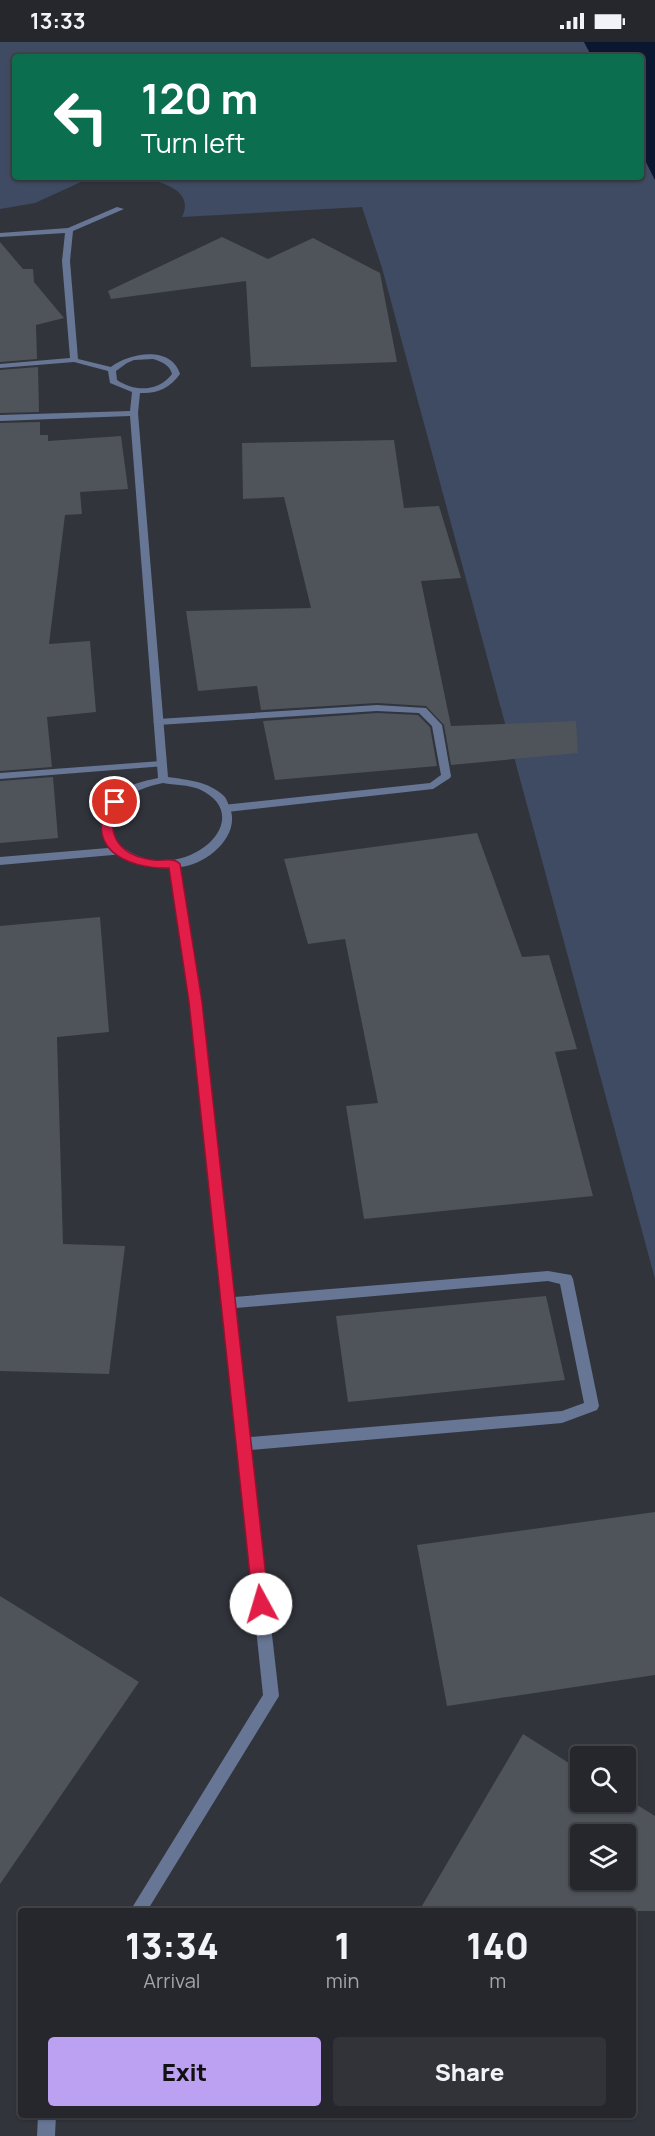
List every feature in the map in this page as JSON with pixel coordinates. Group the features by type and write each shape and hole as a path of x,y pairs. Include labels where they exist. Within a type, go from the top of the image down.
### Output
{"street":[{"path":"0,235 69,230 120,209"},
{"path":"69,230 66,261 74,360"},
{"path":"143,357 163,360 175,369 173,380 166,385 157,389 136,391 126,389 113,381 112,370 123,361 143,357"},
{"path":"0,366 74,360 112,370"},
{"path":"136,391 134,413 163,780"},
{"path":"0,418 134,413"},
{"path":"158,722 377,708 422,710 437,725 446,776 433,786 227,808"},
{"path":"0,776 161,764"},
{"path":"163,780 184,781 202,786 218,796 227,808 229,822 225,837 212,849 195,859 174,864 154,864 136,860 120,851 110,841 105,828 107,814 115,802 127,792 144,784 163,780"},
{"path":"0,861 120,851"},
{"path":"140,1908 271,1696 196,1002 174,864"},
{"path":"228,1303 548,1276 566,1279 592,1406 562,1417 244,1444"},
{"path":"46,2136 47,2118"}],"shaded area":[{"path":"0,42 584,42 590,54 12,54 12,180 93,180 81,182 35,203 0,209"},
{"path":"584,42 655,42 655,180 644,158 644,54 590,54"},
{"path":"644,158 655,180 655,1279 382,268 362,207 182,217 185,207 184,199 172,188 150,180 644,180"}],"building":[{"path":"222,237 268,259 313,238 380,273 397,362 251,367 246,281 111,299 108,291"},
{"path":"0,242 23,269 33,269 34,282 64,318 36,325 37,359 0,362"},
{"path":"38,367 39,412 0,413 0,370"},
{"path":"40,422 40,435 48,435 48,441 121,436 128,489 80,492 82,514 65,515 49,644 90,641 96,712 47,717 52,767 0,771 0,423"},
{"path":"394,440 404,508 439,506 461,578 421,581 451,726 576,721 578,753 451,765 444,725 426,706 377,703 261,710 257,686 198,691 186,611 311,608 284,497 243,499 242,443"},
{"path":"377,713 418,715 430,727 437,766 275,780 263,721"},
{"path":"53,777 58,838 0,843 0,781"},
{"path":"477,833 522,957 549,955 577,1049 555,1052 593,1196 364,1219 346,1106 378,1103 345,939 308,944 284,859"},
{"path":"100,917 109,1032 57,1037 63,1244 125,1246 109,1374 0,1371 0,926"},
{"path":"546,1296 565,1380 348,1402 336,1316"},
{"path":"655,1512 655,1675 447,1706 417,1545"},
{"path":"0,1596 139,1682 0,1884"},
{"path":"523,1734 570,1764 570,1812 636,1812 636,1804 655,1816 655,1911 636,1911 636,1908 421,1908"}],"route":[{"path":"115,802 107,814 105,828 110,841 120,851 136,860 154,864 174,864 196,1002 261,1604"}]}
